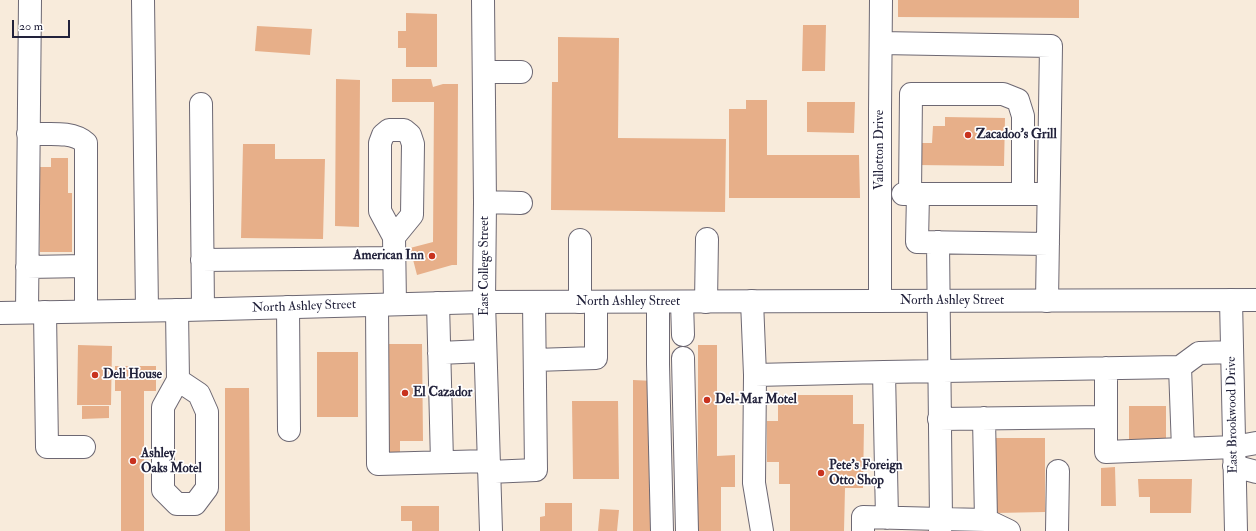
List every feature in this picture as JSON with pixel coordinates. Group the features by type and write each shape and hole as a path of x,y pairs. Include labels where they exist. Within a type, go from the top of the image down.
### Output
{"main road":[{"path":"30,0 27,267 36,312 47,447 84,447"},
{"path":"143,0 147,310"},
{"name":"East College Street","path":"484,0 484,302 491,531"},
{"name":"Vallotton Drive","path":"880,301 881,0"},
{"path":"881,44 1051,46 1047,301"},
{"path":"485,72 521,72"},
{"path":"880,94 1003,94 1018,100 1023,116 1023,194"},
{"path":"911,94 917,242 1048,244"},
{"path":"201,104 203,309"},
{"path":"28,134 72,135 80,138 86,143 86,311"},
{"path":"880,193 1049,195"},
{"path":"485,202 521,203"},
{"path":"394,237 394,258 386,305 378,464 442,462 536,470 534,302"},
{"path":"706,302 707,239"},
{"path":"535,360 596,358 580,240"},
{"path":"938,242 941,525"},
{"path":"202,260 394,258"},
{"path":"27,267 86,266"},
{"name":"East Brookwood Drive","path":"1231,300 1236,531"},
{"name":"North Ashley Street","path":"0,313 484,302 1256,300"},
{"path":"752,301 755,375 754,483 762,531"},
{"path":"658,302 662,531"},
{"path":"682,302 683,335"},
{"path":"438,303 442,462"},
{"path":"288,307 289,430"},
{"path":"177,310 178,380 163,407 163,490 177,504 195,504 207,488 207,412 199,394 178,380"},
{"path":"439,353 485,351"},
{"path":"755,375 1180,367 1199,353 1232,352"},
{"path":"659,371 684,364 687,531"},
{"path":"1180,367 1183,449"},
{"path":"1106,368 1106,452 1183,449 1234,457 1256,472"},
{"path":"884,372 887,518"},
{"path":"940,419 1106,417"},
{"path":"984,418 986,520"},
{"path":"1234,457 1256,443"},
{"path":"1057,531 1058,471"},
{"path":"863,531 863,518 887,518 941,525 986,520 1009,531"}],"building":[{"path":"898,0 1079,0 1079,18 898,17"},
{"path":"406,13 437,14 437,67 406,67 406,48 398,48 398,31 406,31"},
{"path":"803,25 826,25 825,71 802,71"},
{"path":"257,26 312,29 310,55 255,51"},
{"path":"558,37 619,38 618,138 726,139 725,212 551,210 552,82 558,82"},
{"path":"336,79 360,80 359,227 335,226"},
{"path":"392,79 431,79 433,87 443,84 458,84 457,265 452,265 417,275 410,248 433,242 434,102 392,102"},
{"path":"746,100 767,100 767,155 859,155 860,198 729,198 729,109 746,109"},
{"path":"807,102 855,102 854,133 807,132"},
{"name":"Zacadoo's Grill","path":"945,117 1005,118 1004,166 916,165 916,143 932,143 933,126 945,126"},
{"path":"243,144 275,144 275,159 325,159 323,239 241,238"},
{"path":"51,158 68,158 68,193 72,193 72,252 40,252 40,167 51,167"},
{"name":"El Cazador","path":"386,344 422,344 423,441 400,441 400,453 387,454"},
{"name":"Deli House","path":"78,345 112,346 111,405 77,405"},
{"name":"Del-Mar Motel","path":"698,345 717,345 717,456 735,455 735,487 721,487 721,531 698,531"},
{"path":"317,352 358,352 358,417 317,417"},
{"name":"Ashley Oaks Motel","path":"115,366 156,366 156,391 144,391 144,531 121,531 121,391 115,391"},
{"path":"633,380 654,381 654,531 633,531"},
{"name":"Ashley Oaks Motel","path":"225,388 249,388 250,531 225,531"},
{"name":"Pete's Foreign Otto Shop","path":"778,395 853,395 853,424 864,424 863,488 845,488 844,531 790,531 790,484 779,484 779,462 767,462 767,421 778,421"},
{"path":"572,401 618,401 619,479 573,479"},
{"path":"82,406 109,406 109,418 82,419"},
{"path":"1129,406 1166,406 1166,444 1129,444"},
{"path":"995,438 1045,438 1045,512 996,513"},
{"path":"1115,467 1116,506 1101,506 1101,468"},
{"path":"1138,479 1192,479 1191,513 1150,513 1150,497 1139,497"},
{"path":"545,503 572,503 572,531 540,531 540,517 545,516"},
{"path":"401,506 439,506 439,531 412,531 412,521 401,521"},
{"path":"600,509 619,510 617,531 598,531"}],"place":[{"name":"Zacadoo's Grill","path":"968,135"},
{"name":"American Inn","path":"432,256"},
{"name":"Deli House","path":"95,375"},
{"name":"El Cazador","path":"405,393"},
{"name":"Del-Mar Motel","path":"707,400"},
{"name":"Ashley Oaks Motel","path":"133,461"},
{"name":"Pete's Foreign Otto Shop","path":"821,473"}]}
